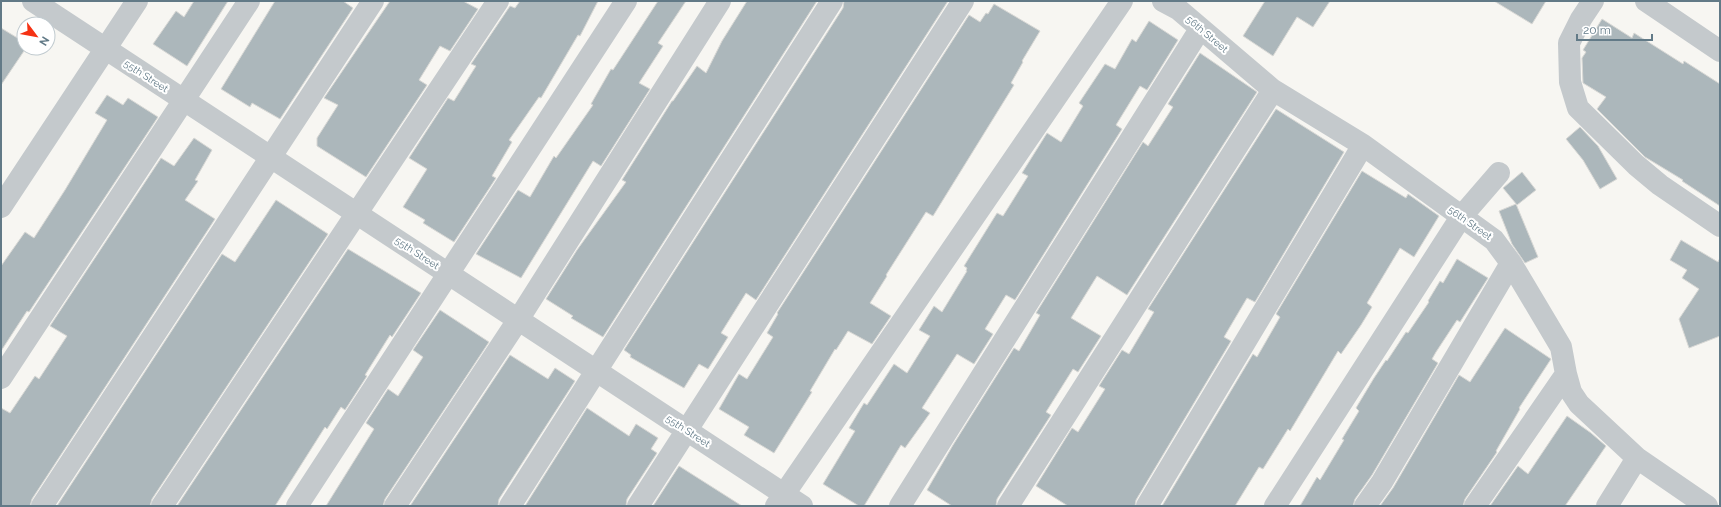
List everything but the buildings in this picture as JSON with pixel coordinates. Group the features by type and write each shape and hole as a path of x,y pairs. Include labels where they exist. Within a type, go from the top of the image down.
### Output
{"street":[{"name":"55th Street","path":"32,1 687,430 780,500 802,506"},
{"path":"1,207 137,1"},
{"path":"1,378 249,1"},
{"path":"42,506 373,1"},
{"path":"162,506 498,1"},
{"path":"297,506 626,1"},
{"path":"395,506 518,320 720,1"},
{"path":"510,506 832,1"},
{"path":"638,506 963,1"},
{"path":"780,500 1122,1"},
{"name":"56th Street","path":"1163,1 1178,9 1273,90 1363,145 1460,217 1494,240 1511,263 1561,347 1571,392 1579,404 1637,458 1707,506"},
{"path":"1593,1 1569,43 1570,82 1578,108 1642,170 1660,185 1720,226"},
{"path":"1646,1 1720,50"},
{"path":"900,506 1200,29"},
{"path":"1008,506 1273,90"},
{"path":"1146,506 1363,145"},
{"path":"1275,506 1460,217 1499,173"},
{"path":"1365,506 1386,475 1511,263"},
{"path":"1475,506 1566,374"},
{"path":"1607,506 1637,458"}]}
